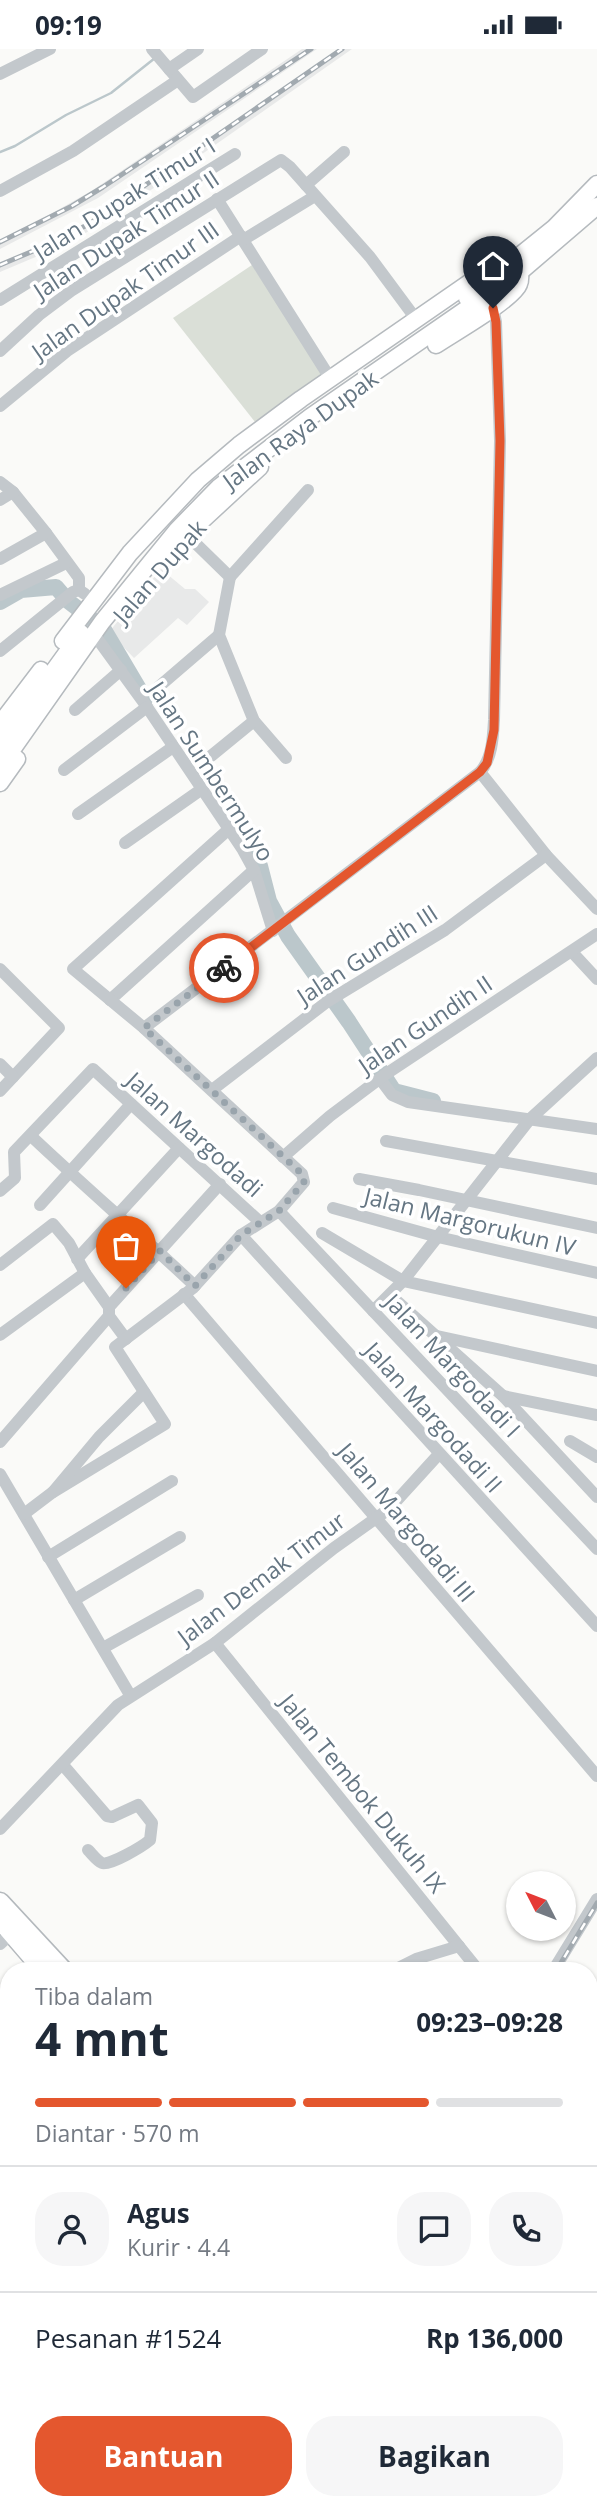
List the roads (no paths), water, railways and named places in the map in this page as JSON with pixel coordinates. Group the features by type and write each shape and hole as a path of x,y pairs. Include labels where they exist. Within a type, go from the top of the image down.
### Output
{"highway":[{"path":"0,1902 56,1962"},
{"path":"4,1933 35,1962"}],"main road":[{"name":"Jalan Raya Dupak","path":"0,745 157,539 212,480 282,426 521,264 597,184"},
{"name":"Jalan Raya Dupak","path":"157,539 219,487 270,453 310,417 388,370 597,206"},
{"name":"Jalan Dupak","path":"0,783 95,622 198,480 330,378 505,258 521,264"},
{"path":"388,370 493,308 515,291 519,283 521,264"},
{"name":"Jalan Dupak","path":"0,724 95,622 157,567 270,453"},
{"name":"Jalan Raya Dupak","path":"0,767 95,622"}],"street":[{"path":"0,74 50,49"},
{"path":"170,49 155,53 193,97 262,49"},
{"path":"169,69 198,49"},
{"path":"0,191 73,151 178,80"},
{"path":"344,152 306,185 370,257 416,319"},
{"name":"Jalan Dupak Timur I","path":"0,300 235,153"},
{"name":"Jalan Dupak Timur II","path":"0,351 39,315 71,291 281,160 306,185"},
{"name":"Jalan Dupak Timur III","path":"0,406 67,351 242,238 315,197"},
{"path":"217,199 330,378"},
{"path":"144,1028 480,772 487,763 492,744 494,709 500,441 496,322 493,308"},
{"path":"0,482 13,492 47,533 79,578 76,591 0,651"},
{"path":"286,758 254,721 219,635 230,577 308,490"},
{"path":"0,500 13,492"},
{"path":"0,559 47,533"},
{"path":"187,535 230,577"},
{"path":"0,596 66,562"},
{"name":"Jalan Sumbermulyo","path":"76,591 121,670 254,870 279,927"},
{"path":"155,690 219,635"},
{"path":"75,710 121,670"},
{"path":"64,770 147,707"},
{"path":"211,756 254,721"},
{"path":"78,814 173,747"},
{"path":"480,772 546,855 597,909"},
{"path":"125,843 202,789"},
{"path":"24,1514 165,1423 115,1346 195,1286 241,1235 279,1211 304,1182 302,1174 212,1090 144,1028 73,969 229,829"},
{"name":"Jalan Gundih III","path":"212,1090 331,999 444,930 546,855"},
{"path":"110,1000 254,870"},
{"name":"Jalan Gundih II","path":"283,1157 330,1116 382,1077 597,934"},
{"path":"572,952 597,979"},
{"path":"0,969 59,1028 0,1091"},
{"path":"373,1311 403,1282 532,1117 597,1058"},
{"path":"0,1064 13,1077"},
{"name":"Jalan Margodadi","path":"31,1136 92,1070 260,1222"},
{"path":"382,1077 391,1095 408,1102 532,1117 597,1129"},
{"path":"40,1205 131,1104"},
{"path":"0,1191 15,1178 13,1154 31,1136 160,1251 195,1286"},
{"path":"386,1141 597,1179"},
{"path":"77,1259 179,1148"},
{"path":"359,1179 597,1228"},
{"path":"0,1442 160,1251 220,1184"},
{"name":"Jalan Margorukun IV","path":"333,1208 438,1237 597,1273"},
{"name":"Jalan Margodadi I","path":"279,1211 597,1549"},
{"path":"0,1265 53,1224 69,1243 126,1339"},
{"path":"322,1233 403,1282 597,1323"},
{"name":"Jalan Margodadi II","path":"241,1235 597,1626"},
{"path":"0,1335 85,1273"},
{"name":"Jalan Margodadi III","path":"184,1294 597,1776"},
{"path":"390,1295 503,1396 597,1497"},
{"path":"436,1336 597,1371"},
{"path":"53,1493 99,1437 144,1392"},
{"path":"503,1396 597,1415"},
{"path":"570,1441 597,1457"},
{"name":"Jalan Demak Timur","path":"0,1829 130,1695 215,1643 334,1548 397,1502 439,1454"},
{"path":"0,1474 130,1695"},
{"path":"48,1557 172,1481"},
{"path":"74,1600 180,1537"},
{"path":"103,1649 198,1595"},
{"name":"Jalan Tembok Dukuh IX","path":"215,1643 472,1962"},
{"path":"64,1765 107,1815 112,1817 138,1805 152,1823 150,1840 108,1863 101,1862 88,1850"},
{"path":"558,1962 597,1899"},
{"path":"410,1962 459,1947"}],"waterway":[{"path":"0,152 111,93 155,58"},
{"path":"0,602 21,590 56,587 68,601 103,628 145,699"},
{"path":"243,841 260,866 269,901 288,936 394,1091 433,1101"}],"railway":[{"path":"0,242 72,206 103,187 311,49"},
{"path":"0,265 89,224 342,49"},
{"path":"561,1962 597,1903"}]}
